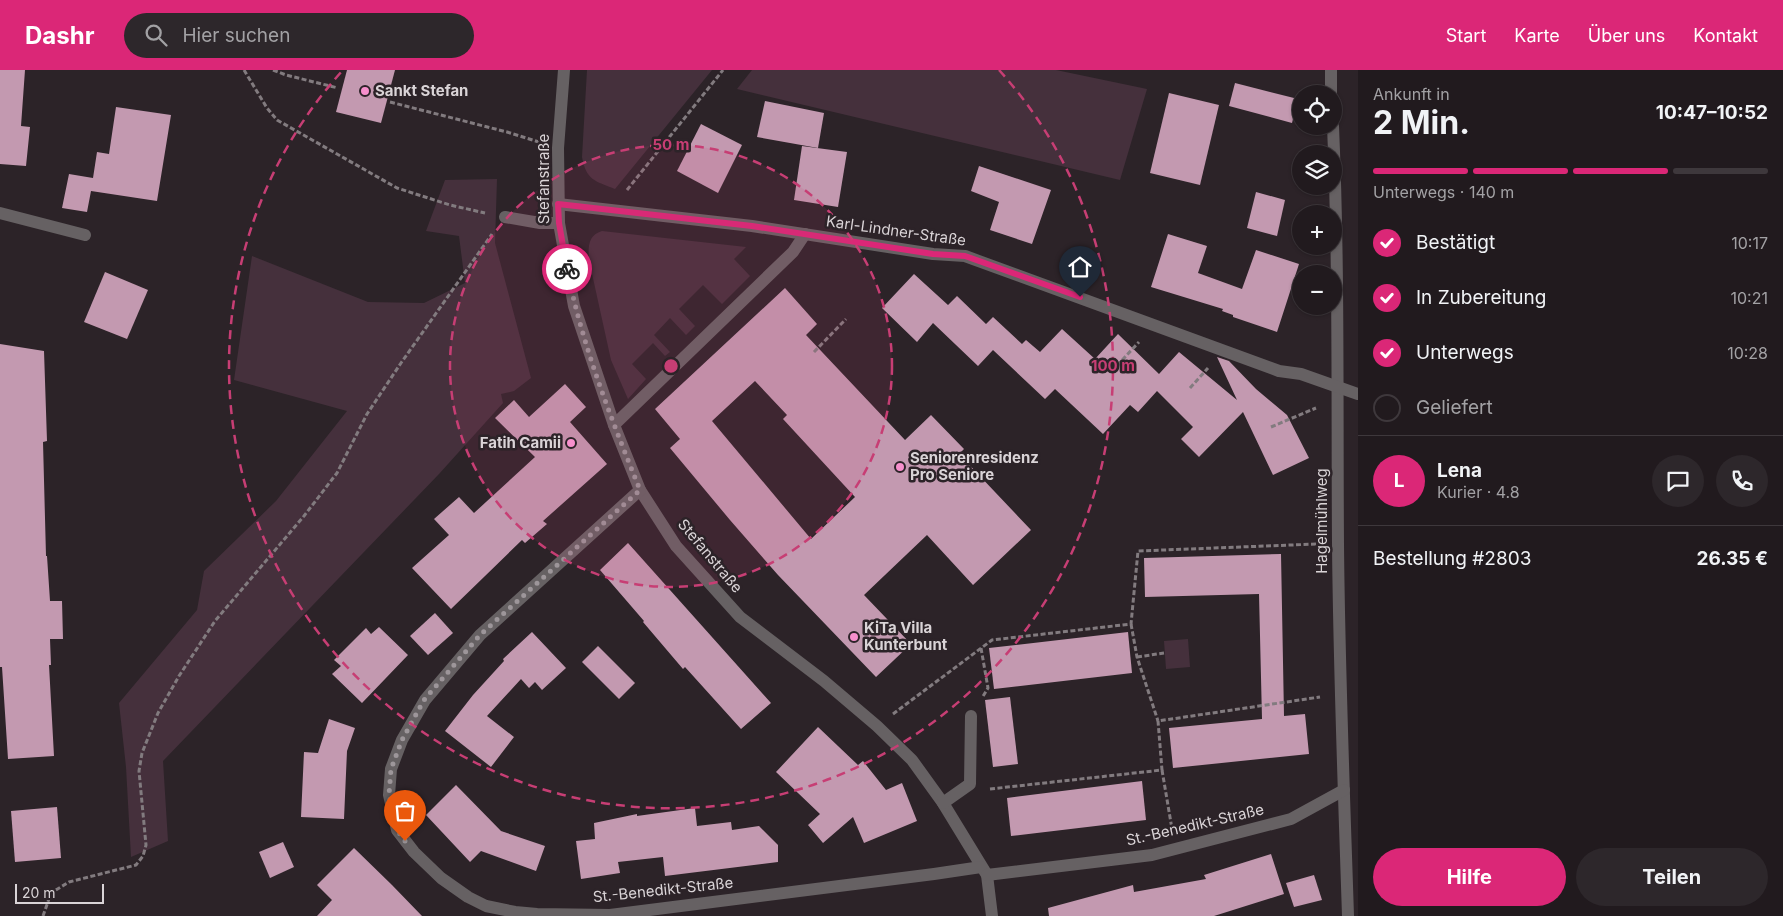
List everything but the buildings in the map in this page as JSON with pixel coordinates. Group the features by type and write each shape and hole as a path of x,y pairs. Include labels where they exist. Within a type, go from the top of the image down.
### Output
{"street":[{"name":"Stefanstraße","path":"564,70 558,148 558,204 559,223 574,306 614,425 640,490 676,546 740,617 824,681 877,726 912,760 943,803 984,871 992,916"},
{"path":"1331,70 1331,85"},
{"name":"Hagelmühlweg","path":"1333,135 1338,393 1338,543 1348,916"},
{"name":"Karl-Lindner-Straße","path":"558,204 752,226 933,254 965,256 1279,371 1301,374 1338,393 1358,394"},
{"path":"0,213 85,235"},
{"path":"505,217 540,223 559,223"},
{"path":"614,425 793,252 805,234"},
{"name":"St.-Benedikt-Straße","path":"640,490 480,635 424,700 402,740 391,769 389,795 397,830 414,852 441,878 468,897 486,906 537,914 610,915 934,874 1152,856 1291,819 1344,790"},
{"path":"943,803 970,784 972,716"}],"path":[{"path":"43,916 51,893 69,882 136,864 143,856 146,845 139,772 142,754 158,713 215,620 304,516 337,473 367,414 401,362 505,217 450,205 397,188 277,120 267,108 244,70"},
{"path":"273,70 338,88"},
{"path":"611,211 724,70"},
{"path":"390,102 508,132 558,148"},
{"path":"814,352 846,319"},
{"path":"1112,371 1154,325"},
{"path":"1271,427 1338,393"},
{"path":"1176,849 1162,770 1158,721 1137,657 1131,624 1138,551 1338,543"},
{"path":"877,726 992,640 1131,624"},
{"path":"972,716 988,688 982,648"},
{"path":"1137,657 1164,654"},
{"path":"1158,721 1341,694"},
{"path":"970,784 993,790 1162,770"}],"shaded area":[{"path":"587,70 712,70 615,189 592,179 586,171 582,157"},
{"path":"752,70 1056,70 1147,89 1120,180 737,89"},
{"path":"497,179 495,243 531,378 514,391 501,394 503,403 439,474 163,761 168,841 131,857 126,767 119,703 197,610 204,571 276,501 347,411 234,380 252,256 368,302 424,303 465,283 459,236 426,231 445,180"},
{"path":"602,231 746,247 734,259 750,276 722,304 703,285 679,309 695,326 686,335 670,318 654,335 670,352 665,356 653,343 632,364 646,379 628,399 611,360 589,260 591,239"},
{"path":"1188,639 1190,667 1166,669 1164,641"}],"way so far":[{"path":"405,841 397,830 389,795 391,769 402,740 424,700 480,635 640,490 614,425 574,306 567,269"}],"place":[{"name":"Sankt Stefan","path":"365,91"},
{"name":"Fatih Camii","path":"571,443"},
{"name":"Seniorenresidenz Pro Seniore","path":"900,467"},
{"name":"KiTa Villa Kunterbunt","path":"854,637"}],"route":[{"path":"567,269 559,223 558,204 752,226 933,254 965,256 1080,297"}]}
